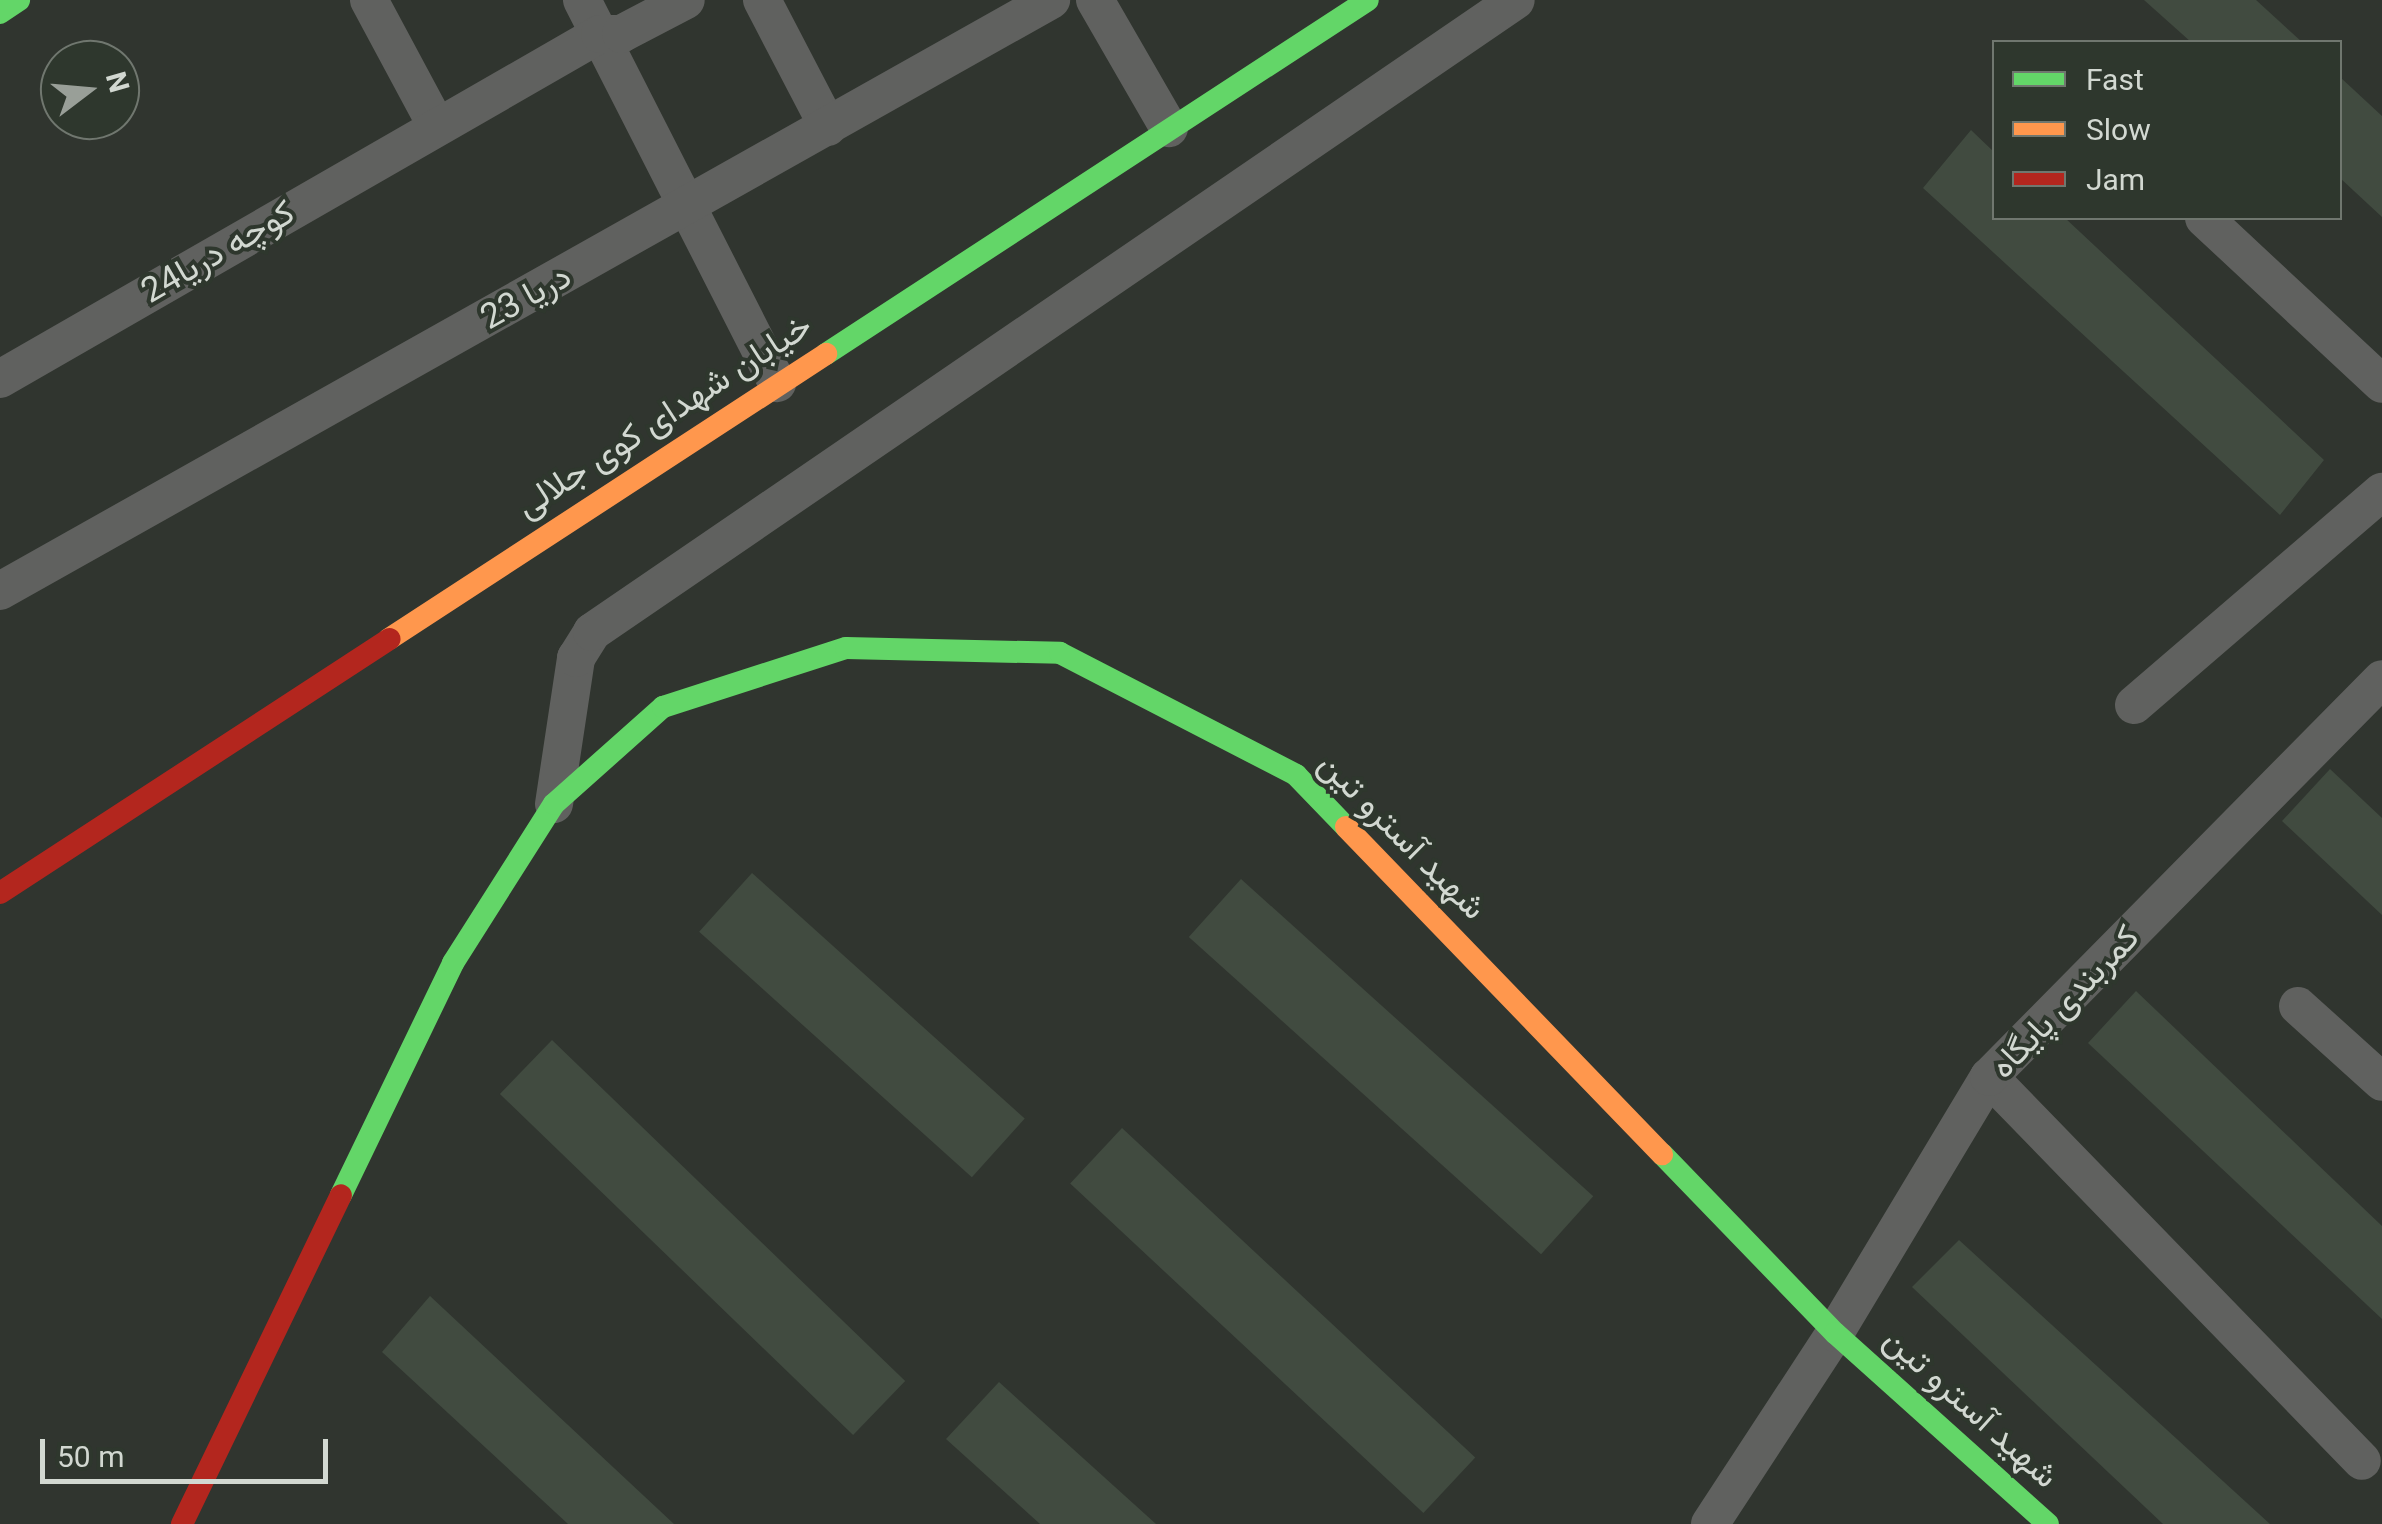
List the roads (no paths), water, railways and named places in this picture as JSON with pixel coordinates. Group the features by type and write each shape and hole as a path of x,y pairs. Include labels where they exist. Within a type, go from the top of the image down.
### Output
{"street":[{"path":"0,13 19,0"},
{"path":"369,0 436,125"},
{"path":"582,0 777,383"},
{"name":"کوچه دریا24","path":"0,379 600,34 621,34 686,0"},
{"path":"762,0 828,126"},
{"name":"دریا 23","path":"0,591 1051,0"},
{"path":"1095,0 1169,128"},
{"name":"خیابان شهدای کوی جلالی","path":"0,893 1169,128 1323,13 1368,0"},
{"path":"554,804 576,658 592,632 1516,0"},
{"path":"2206,220 2382,384"},
{"path":"2134,706 2382,492"},
{"name":"شهید آسترو تین","path":"182,1524 453,963 554,804 663,707 846,648 1060,652 1296,775 1835,1333 2048,1524"},
{"name":"کمربندی پایگاه","path":"1710,1524 1835,1333 1989,1077 2382,680"},
{"path":"2298,1006 2382,1082"},
{"path":"1989,1077 2362,1461"}]}
